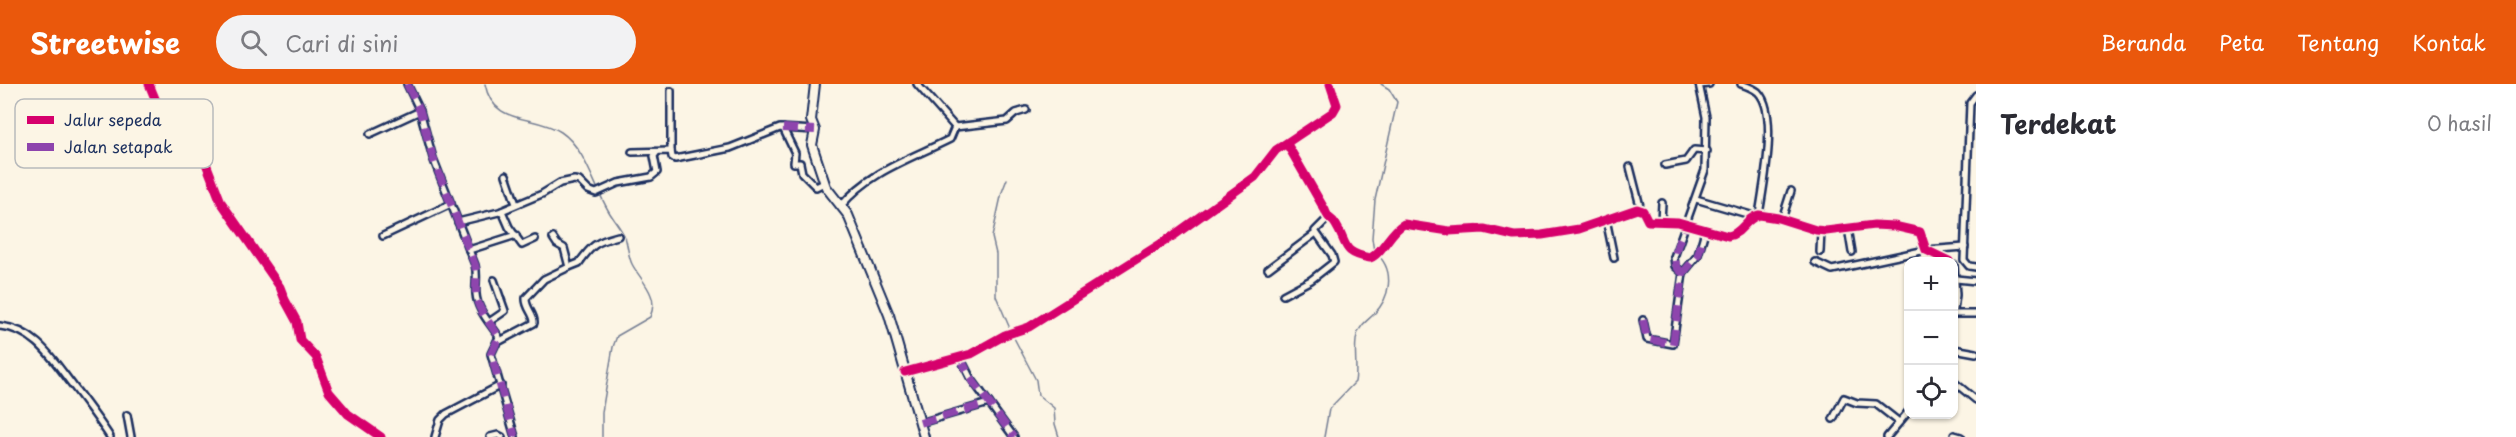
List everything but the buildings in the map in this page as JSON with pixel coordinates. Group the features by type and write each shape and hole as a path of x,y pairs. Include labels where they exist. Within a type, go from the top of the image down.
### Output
{"street":[{"path":"149,84 155,99"},
{"path":"407,84 420,111 433,158 469,250 478,278 476,297 499,337 491,354 515,437"},
{"path":"815,84 811,120 815,130 812,145 824,183 850,220 889,315 924,437"},
{"path":"917,84 955,127"},
{"path":"905,372 975,352 1012,332 1029,327 1173,236 1255,177 1276,150 1335,109 1337,105 1330,84"},
{"path":"1683,273 1676,268 1674,260 1705,170 1706,117 1700,85 1708,84"},
{"path":"1630,166 1641,210 1646,220 1686,224 1728,236 1735,235 1756,215 1768,141 1765,105 1758,92 1741,84"},
{"path":"670,91 673,158 730,148 783,128 815,130"},
{"path":"1976,95 1970,103 1964,260 1970,267 1976,267"},
{"path":"955,127 1007,122 1016,113 1026,110"},
{"path":"370,134 420,111"},
{"path":"841,206 852,193 895,163 950,139 955,127"},
{"path":"783,128 795,153 794,163 800,163 802,173 816,187 824,183"},
{"path":"1287,144 1328,218 1336,225 1342,240 1350,251 1370,258 1376,255 1385,240 1404,224 1449,231 1484,229 1509,235 1530,236 1579,229 1629,211 1641,210"},
{"path":"1665,165 1684,162 1694,150 1707,151"},
{"path":"632,152 671,151"},
{"path":"458,222 502,211 566,181 579,181 590,191 596,193 618,183 651,177 657,172 654,156 657,152"},
{"path":"1968,165 1976,168"},
{"path":"208,168 221,202 278,283 297,322 300,339 316,357 333,398 360,423 381,437"},
{"path":"506,175 516,204"},
{"path":"1782,219 1791,190"},
{"path":"1696,199 1821,230 1874,225 1909,228 1922,235 1926,250 1941,257"},
{"path":"1968,200 1976,200"},
{"path":"1661,221 1662,203"},
{"path":"383,236 451,204"},
{"path":"502,211 509,227 522,246 536,238"},
{"path":"1283,295 1311,280 1334,262 1316,229 1328,218"},
{"path":"1606,219 1614,258"},
{"path":"1848,228 1852,252"},
{"path":"1820,252 1821,230"},
{"path":"1643,320 1647,339 1673,344 1683,273 1698,255 1706,231"},
{"path":"1268,269 1317,234"},
{"path":"469,250 516,236"},
{"path":"498,342 534,323 535,319 526,305 526,298 544,279 579,263 587,250 618,236"},
{"path":"554,238 557,244 564,248 569,267"},
{"path":"1815,262 1832,270 1926,250 1965,246"},
{"path":"1958,279 1976,281"},
{"path":"489,322 505,311 494,280"},
{"path":"1958,315 1976,314"},
{"path":"0,326 21,330 42,346 55,360 110,437"},
{"path":"1958,350 1976,352"},
{"path":"960,357 967,372 1014,437"},
{"path":"435,437 440,420 446,414 501,385"},
{"path":"1958,386 1976,400"},
{"path":"1833,419 1846,391"},
{"path":"1844,398 1862,404 1876,404 1899,422"},
{"path":"920,423 989,403"},
{"path":"127,415 131,437"},
{"path":"1887,437 1904,416"},
{"path":"490,437 498,435 502,437"},
{"path":"1954,435 1961,437"}],"waterway":[{"path":"485,84 489,97 496,107 505,113 550,126 569,139 583,157 608,210 626,240 632,264 652,298 653,306 650,317 617,336 613,347 602,412 602,437"},
{"path":"1374,252 1372,238 1375,200 1397,102 1389,89 1381,84"},
{"path":"1007,179 992,237 996,254 996,296 1011,331"},
{"path":"1324,437 1329,409 1355,382 1355,346 1358,332 1379,308 1387,293 1387,269 1378,255"},
{"path":"1013,336 1036,380 1038,395 1054,408 1059,437"}],"marked path":[{"path":"407,84 420,111 433,158 475,265 476,294 479,306 499,337 491,354 515,437"},
{"path":"783,128 815,130"},
{"path":"1683,273 1678,268 1675,257 1686,224"},
{"path":"1643,320 1647,339 1673,344 1683,273 1698,255 1705,231"},
{"path":"960,357 970,377 1014,437"},
{"path":"920,423 989,403"}],"cycle path":[{"path":"149,84 155,99"},
{"path":"905,372 971,354 1005,335 1029,327 1173,236 1255,177 1276,150 1333,112 1337,105 1330,84"},
{"path":"1287,144 1347,247 1354,253 1370,258 1404,224 1449,231 1484,229 1514,236 1542,235 1579,229 1637,209 1643,211 1648,221 1678,222 1728,236 1733,235 1750,219 1759,215 1826,231 1874,225 1894,226 1920,232 1926,250 1941,257"},
{"path":"208,168 221,202 280,287 297,322 300,340 316,357 329,392 348,414 381,437"}]}
